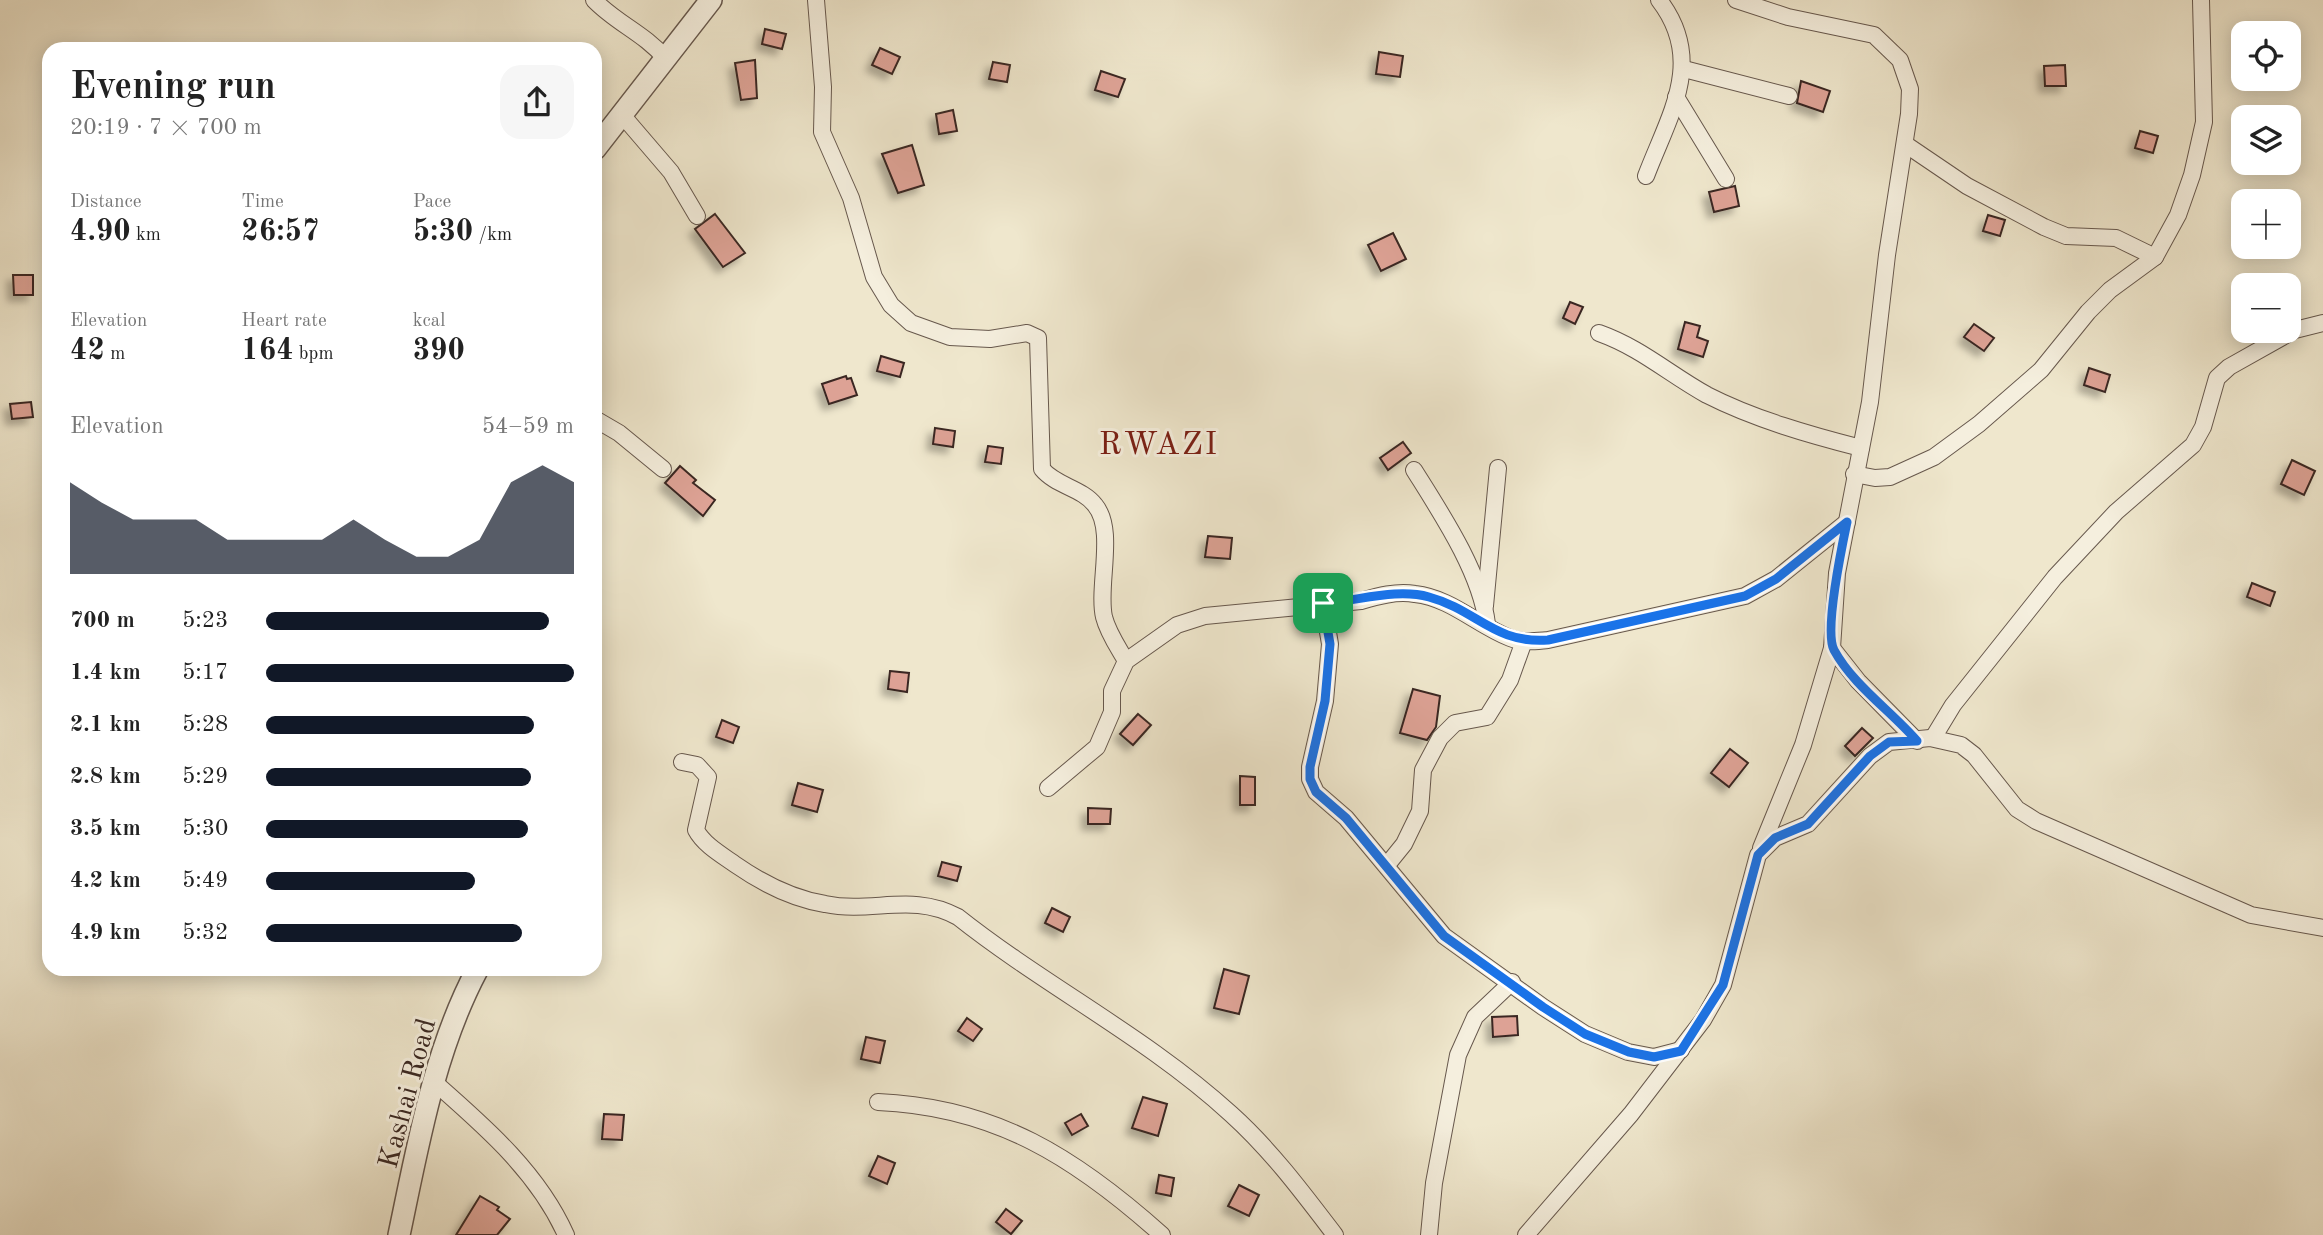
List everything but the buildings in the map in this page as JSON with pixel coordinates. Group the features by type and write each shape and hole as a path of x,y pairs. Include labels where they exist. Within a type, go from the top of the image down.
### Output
{"street":[{"path":"594,0 609,16 650,41 665,58"},
{"path":"602,140 711,0"},
{"path":"816,0 823,87 822,132 851,198 874,277 891,305 911,323 928,331 970,340 1027,333 1038,338 1041,368 1039,455 1042,469 1049,478 1095,504 1100,514 1105,539 1104,617 1111,637 1126,661"},
{"path":"1646,176 1684,69 1678,37 1659,0"},
{"path":"1526,1235 1681,1051 1723,985 1758,855 1803,745 1832,648 1833,601 1854,474 1861,448 1905,144 1910,89 1900,60 1890,47 1874,35 1788,17 1736,0"},
{"path":"1854,474 1875,478 1891,477 1934,457 1979,424 2041,370 2095,305 2155,257 2178,215 2192,175 2204,122 2201,0"},
{"path":"1684,69 1789,96"},
{"path":"1676,97 1726,178"},
{"path":"622,116 671,172 697,216"},
{"path":"1905,144 1968,186 2044,227 2066,236 2116,238 2155,257"},
{"path":"1925,740 2055,577 2116,512 2193,445 2203,427 2217,378 2229,367 2295,330 2323,323"},
{"path":"1599,333 1630,344 1706,394 1733,406 1861,448"},
{"path":"602,423 619,433 663,469"},
{"path":"1487,624 1485,606 1498,468"},
{"path":"1414,470 1446,521 1485,606"},
{"path":"1048,788 1097,747 1112,712 1112,691 1126,661 1191,619 1414,593 1433,598 1524,642 1568,636 1745,596 1776,579 1847,522"},
{"path":"1323,603 1330,644 1328,675 1310,779 1316,792 1346,818 1444,936 1513,982 1572,1027 1604,1044 1654,1057 1681,1051"},
{"path":"1387,865 1404,844 1420,811 1423,770 1436,746 1455,723 1487,717 1510,680 1524,642"},
{"path":"1832,648 1858,681 1925,740"},
{"path":"1758,855 1775,838 1808,824 1870,756 1889,742 1925,740 1961,745 1974,755 2017,809 2075,841 2251,915 2323,928"},
{"path":"682,762 697,765 708,777 696,830 700,837 719,853 768,885 825,904 913,903 937,906 957,918 1190,1080 1232,1115 1290,1176 1335,1235"},
{"name":"Kashai Road","path":"399,1235 434,1082 464,995 474,976"},
{"path":"1429,1235 1434,1183 1458,1055 1475,1017 1513,982"},
{"path":"434,1082 507,1150 554,1210 566,1235"},
{"path":"878,1102 917,1104 957,1112 1012,1131 1076,1164 1162,1235"}],"district":[{"name":"RWAZI","path":"1159,443"}],"route":[{"path":"1847,522 1833,601 1832,648 1858,681 1917,741 1889,742 1870,756 1808,824 1768,843 1758,855 1723,985 1703,1020 1681,1051 1654,1057 1629,1052 1604,1044 1572,1027 1513,982 1444,936 1346,818 1316,792 1310,779 1310,767 1325,701 1330,644 1323,603 1361,601 1388,594 1414,593 1457,608 1511,638 1524,642 1548,640 1745,596 1776,579 1847,522"}]}
